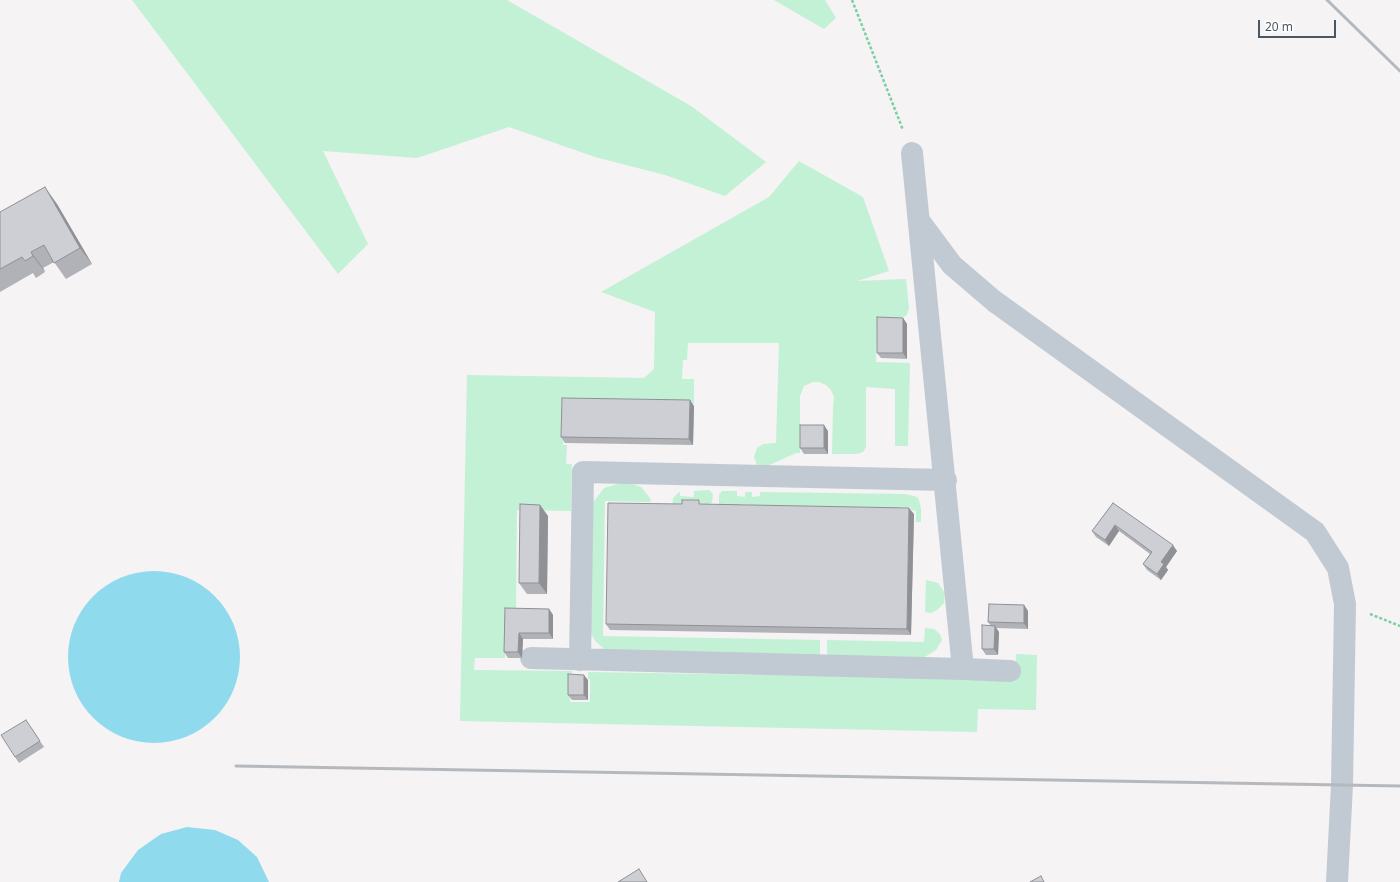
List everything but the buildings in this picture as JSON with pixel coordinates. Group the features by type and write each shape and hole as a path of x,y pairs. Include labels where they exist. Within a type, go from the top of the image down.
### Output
{"lane":[{"path":"912,153 964,669"},
{"path":"920,222 952,265 994,301 1315,532 1338,568 1345,604 1342,785 1337,882"},
{"path":"580,660 582,472 946,480"},
{"path":"531,658 1010,671"}],"path":[{"path":"852,0 912,153"},
{"path":"1345,604 1400,626"}],"green space":[{"path":"132,0 507,0 691,106 766,162 725,196 665,175 595,157 509,127 417,158 323,151 368,244 338,274"},
{"path":"774,0 825,0 836,18 824,29"},
{"path":"799,161 863,197 889,271 857,281 906,279 909,308 907,315 899,320 877,319 876,362 910,363 908,446 895,446 895,389 866,387 866,447 863,452 857,454 832,454 834,397 831,390 826,385 819,382 813,382 804,386 800,396 800,453 796,453 765,467 757,465 754,457 757,448 763,444 776,443 779,343 688,343 687,360 683,360 682,379 694,379 694,404 565,401 563,445 567,445 566,464 572,464 571,511 517,510 516,611 506,611 505,658 475,658 474,670 572,671 572,679 570,679 570,702 590,702 590,679 588,679 588,672 1015,679 1016,654 1037,655 1036,710 978,709 977,732 460,721 467,375 644,378 654,369 655,312 601,292 769,197"},
{"path":"621,483 630,483 641,487 650,498 651,502 605,501 603,636 820,640 820,657 607,651 596,642 588,629 591,505 604,488"},
{"path":"709,490 713,494 712,503 709,503 709,507 705,507 705,504 685,503 672,507 673,498 680,492 680,496 694,497 694,491"},
{"path":"722,491 737,491 737,496 745,497 745,492 752,492 752,497 760,496 760,492 906,494 917,497 919,500 921,522 916,522 916,511 911,510 910,507 898,507 898,511 753,508 753,505 740,504 740,508 719,508 719,495"},
{"path":"926,580 938,583 945,593 944,603 937,610 931,613 925,612"},
{"path":"925,628 934,629 940,634 942,640 936,650 923,658 827,657 827,640 924,642"}],"water":[{"path":"146,571 162,571 179,574 195,581 209,590 221,602 230,616 237,632 240,657 239,674 234,690 221,712 209,724 195,733 179,740 162,743 146,743 129,740 113,733 99,724 87,712 78,698 71,682 68,665 68,649 71,632 78,616 87,602 99,590 113,581 129,574"},
{"path":"187,827 215,830 238,840 257,857 269,882 119,882 121,873 138,850 161,834"}],"railway":[{"path":"1327,0 1400,71"},
{"path":"236,766 1400,786"}]}
